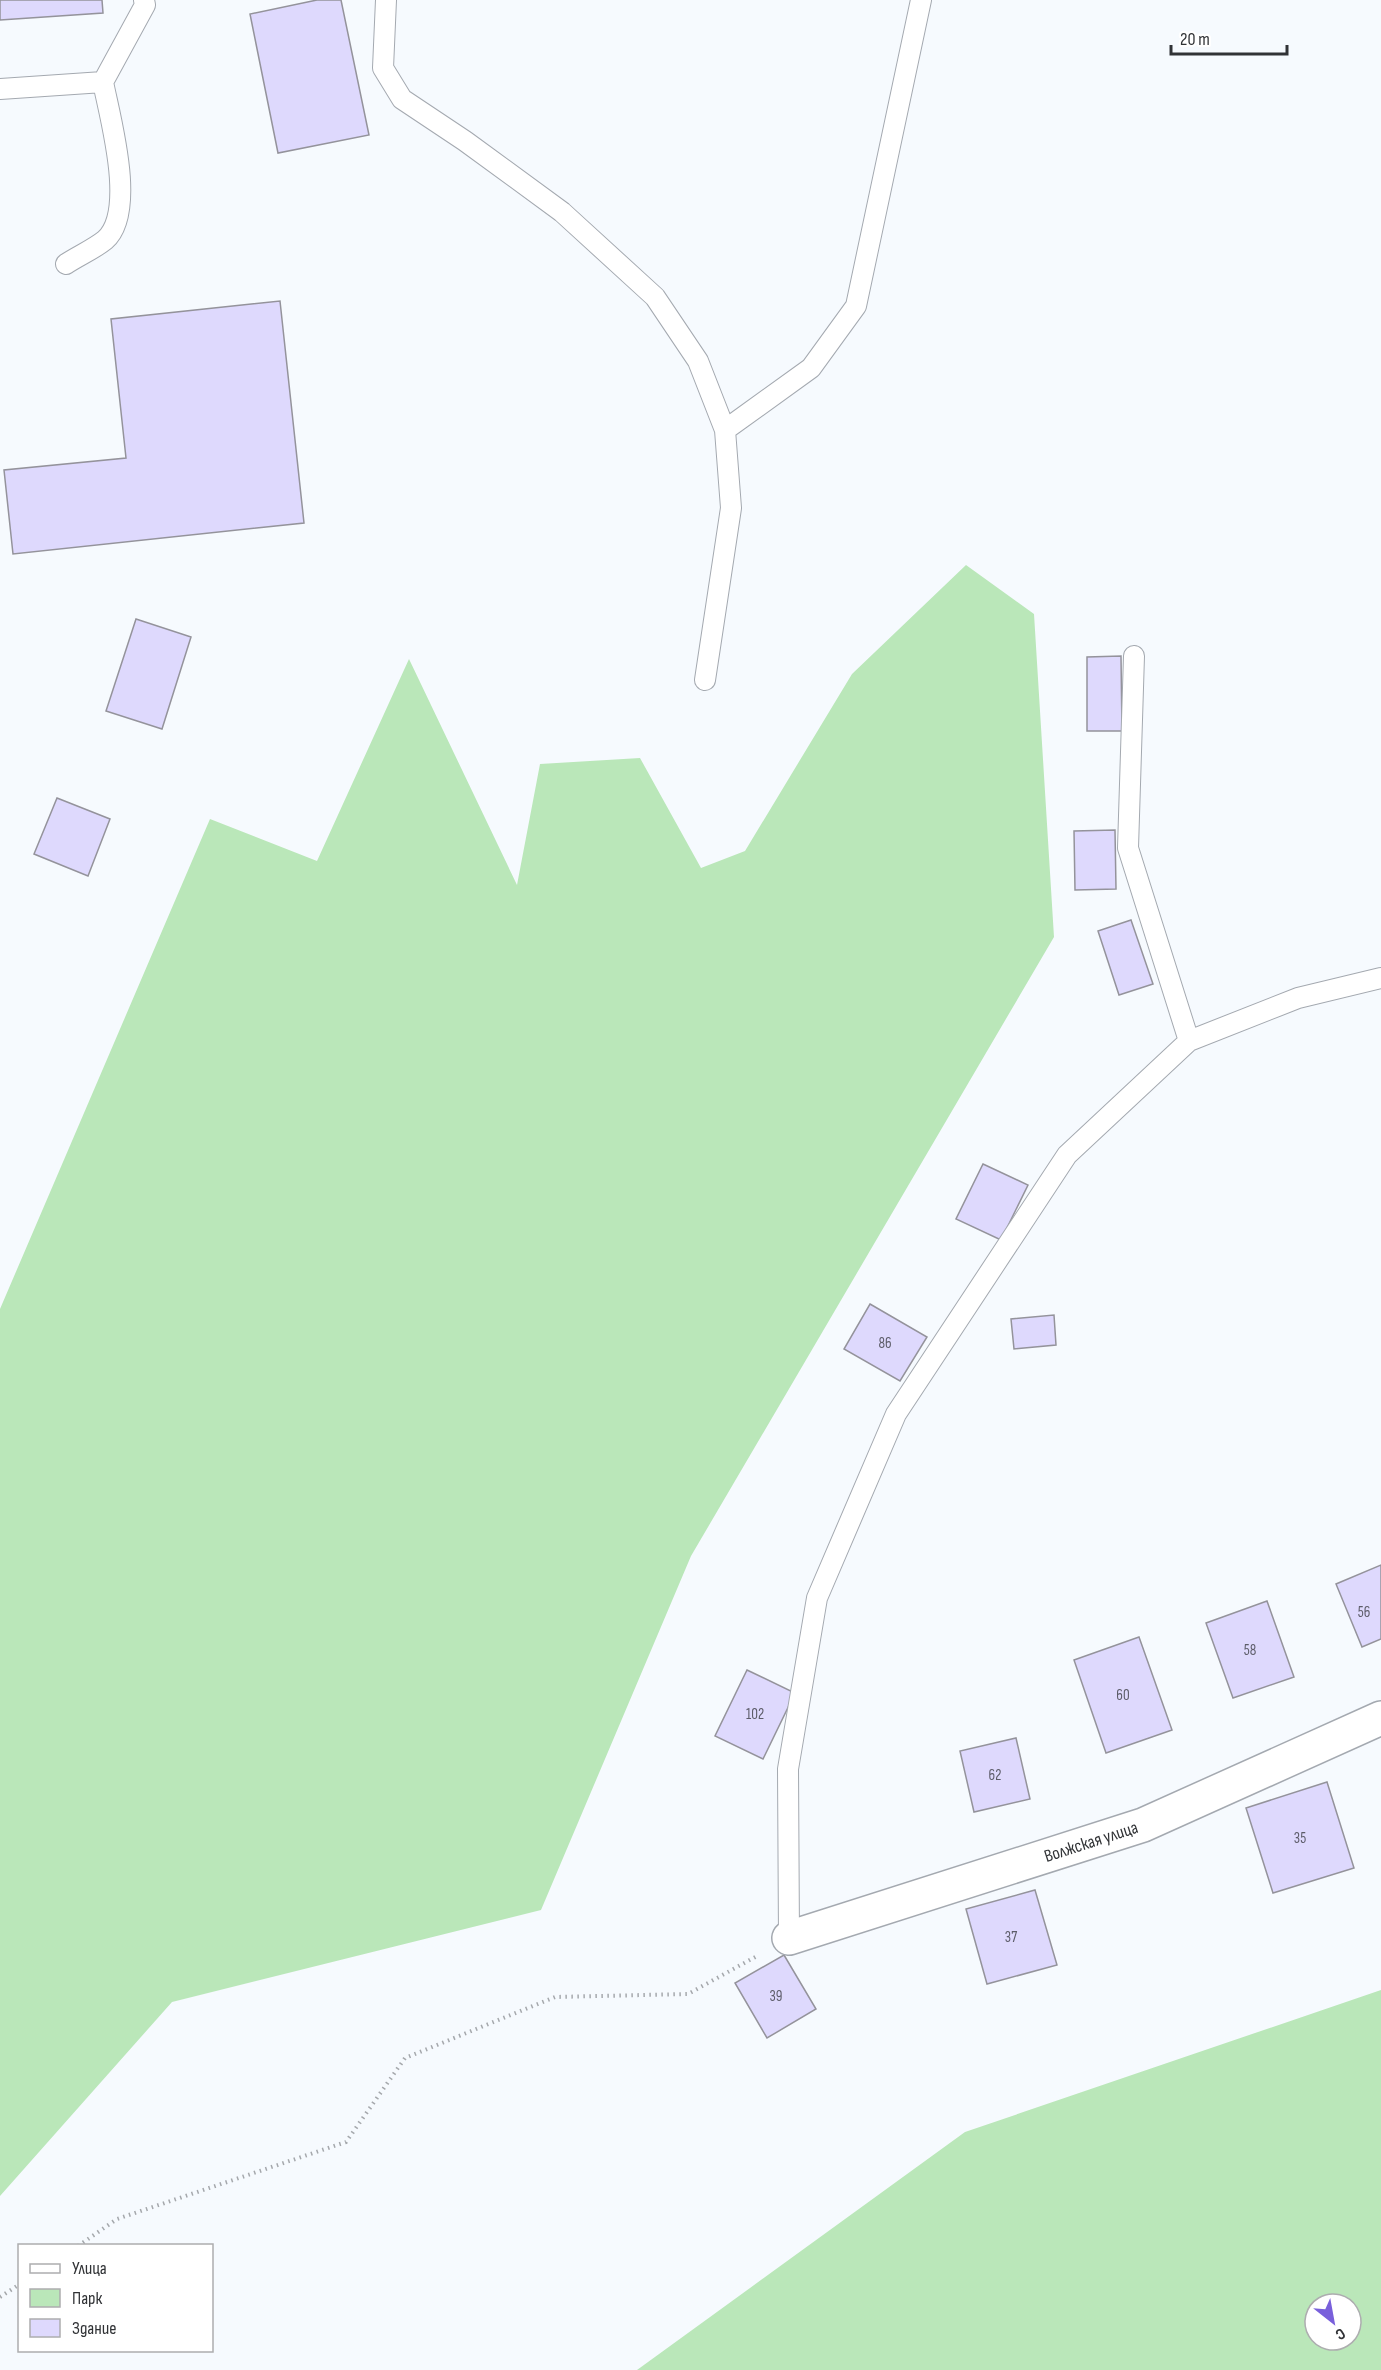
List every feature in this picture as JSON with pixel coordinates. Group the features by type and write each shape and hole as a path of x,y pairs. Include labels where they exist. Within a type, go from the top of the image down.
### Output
{"street":[{"name":"Волжская улица","path":"789,1938 1143,1825 1381,1718"}],"lane":[{"path":"386,0 383,68 402,99 465,141 562,212 656,297 698,361 725,430 731,508 705,680"},
{"path":"725,430 811,368 856,306 921,0"},
{"path":"66,264 107,239 118,219 120,164 102,82 149,2"},
{"path":"0,89 102,82"},
{"path":"1134,656 1128,848 1189,1041"},
{"path":"789,1938 788,1769 817,1598 896,1414 1067,1155 1189,1041 1298,998 1381,978"}],"path":[{"path":"81,2244 117,2220 346,2142 405,2058 555,1996 688,1994 789,1938"},
{"path":"0,2297 18,2285"}],"green space":[{"path":"966,565 1034,614 1054,937 691,1556 541,1910 172,2002 0,2196 0,1309 210,819 317,861 409,659 517,885 540,764 640,758 701,868 745,851 852,674"},
{"path":"1381,1990 1381,2370 637,2370 965,2132"}],"building":[{"path":"0,0 102,0 103,13 0,20"},
{"path":"317,0 341,0 369,135 278,153 250,14"},
{"path":"280,301 304,523 13,554 4,470 126,458 111,319"},
{"path":"136,619 191,637 162,729 106,711"},
{"path":"1121,656 1122,731 1087,731 1087,657"},
{"path":"57,798 110,819 88,876 34,854"},
{"path":"1115,830 1116,889 1075,890 1074,831"},
{"path":"1131,920 1153,984 1119,995 1098,931"},
{"path":"983,1164 1028,1185 1001,1240 956,1219"},
{"path":"870,1304 927,1337 900,1381 844,1349"},
{"path":"1054,1315 1056,1345 1014,1349 1011,1319"},
{"path":"1381,1565 1381,1639 1362,1647 1336,1584"},
{"path":"1267,1601 1294,1677 1233,1698 1206,1623"},
{"path":"1139,1637 1172,1730 1106,1753 1074,1660"},
{"path":"747,1670 795,1693 763,1759 715,1736"},
{"path":"1016,1738 1030,1799 974,1812 960,1751"},
{"path":"1327,1782 1354,1868 1273,1893 1246,1808"},
{"path":"1035,1890 1057,1965 987,1984 966,1909"},
{"path":"784,1955 816,2009 767,2038 735,1983"}]}
